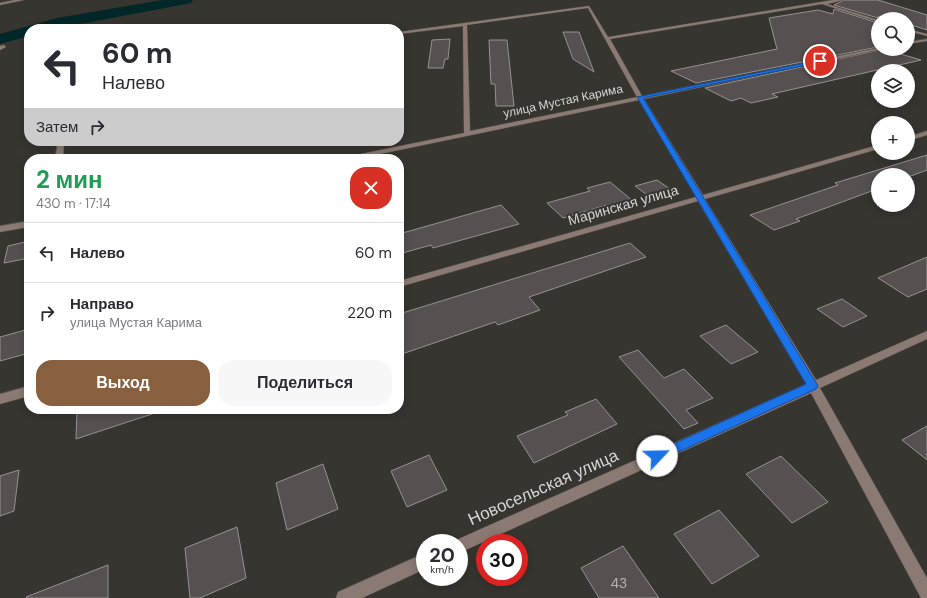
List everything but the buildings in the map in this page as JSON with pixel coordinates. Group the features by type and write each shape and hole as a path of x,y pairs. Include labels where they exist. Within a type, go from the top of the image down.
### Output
{"street":[{"path":"0,4 22,0"},
{"path":"608,38 841,0"},
{"path":"821,3 871,18"},
{"path":"404,32 589,7 608,38 640,97 813,386 927,594"},
{"path":"465,23 467,134"},
{"path":"915,32 927,35"},
{"path":"915,42 927,40"},
{"name":"улица Мустая Карима","path":"370,154 640,97 871,51"},
{"path":"915,137 927,134"},
{"name":"Маринская улица","path":"404,283 871,149"},
{"path":"0,229 24,225"},
{"name":"Новосельская улица","path":"468,542 927,335"},
{"path":"0,399 24,392"},
{"path":"344,598 416,565"}],"waterway":[{"path":"54,24 186,0"},
{"path":"0,39 24,32"}],"route":[{"path":"657,456 813,386 640,97 820,61"}]}
